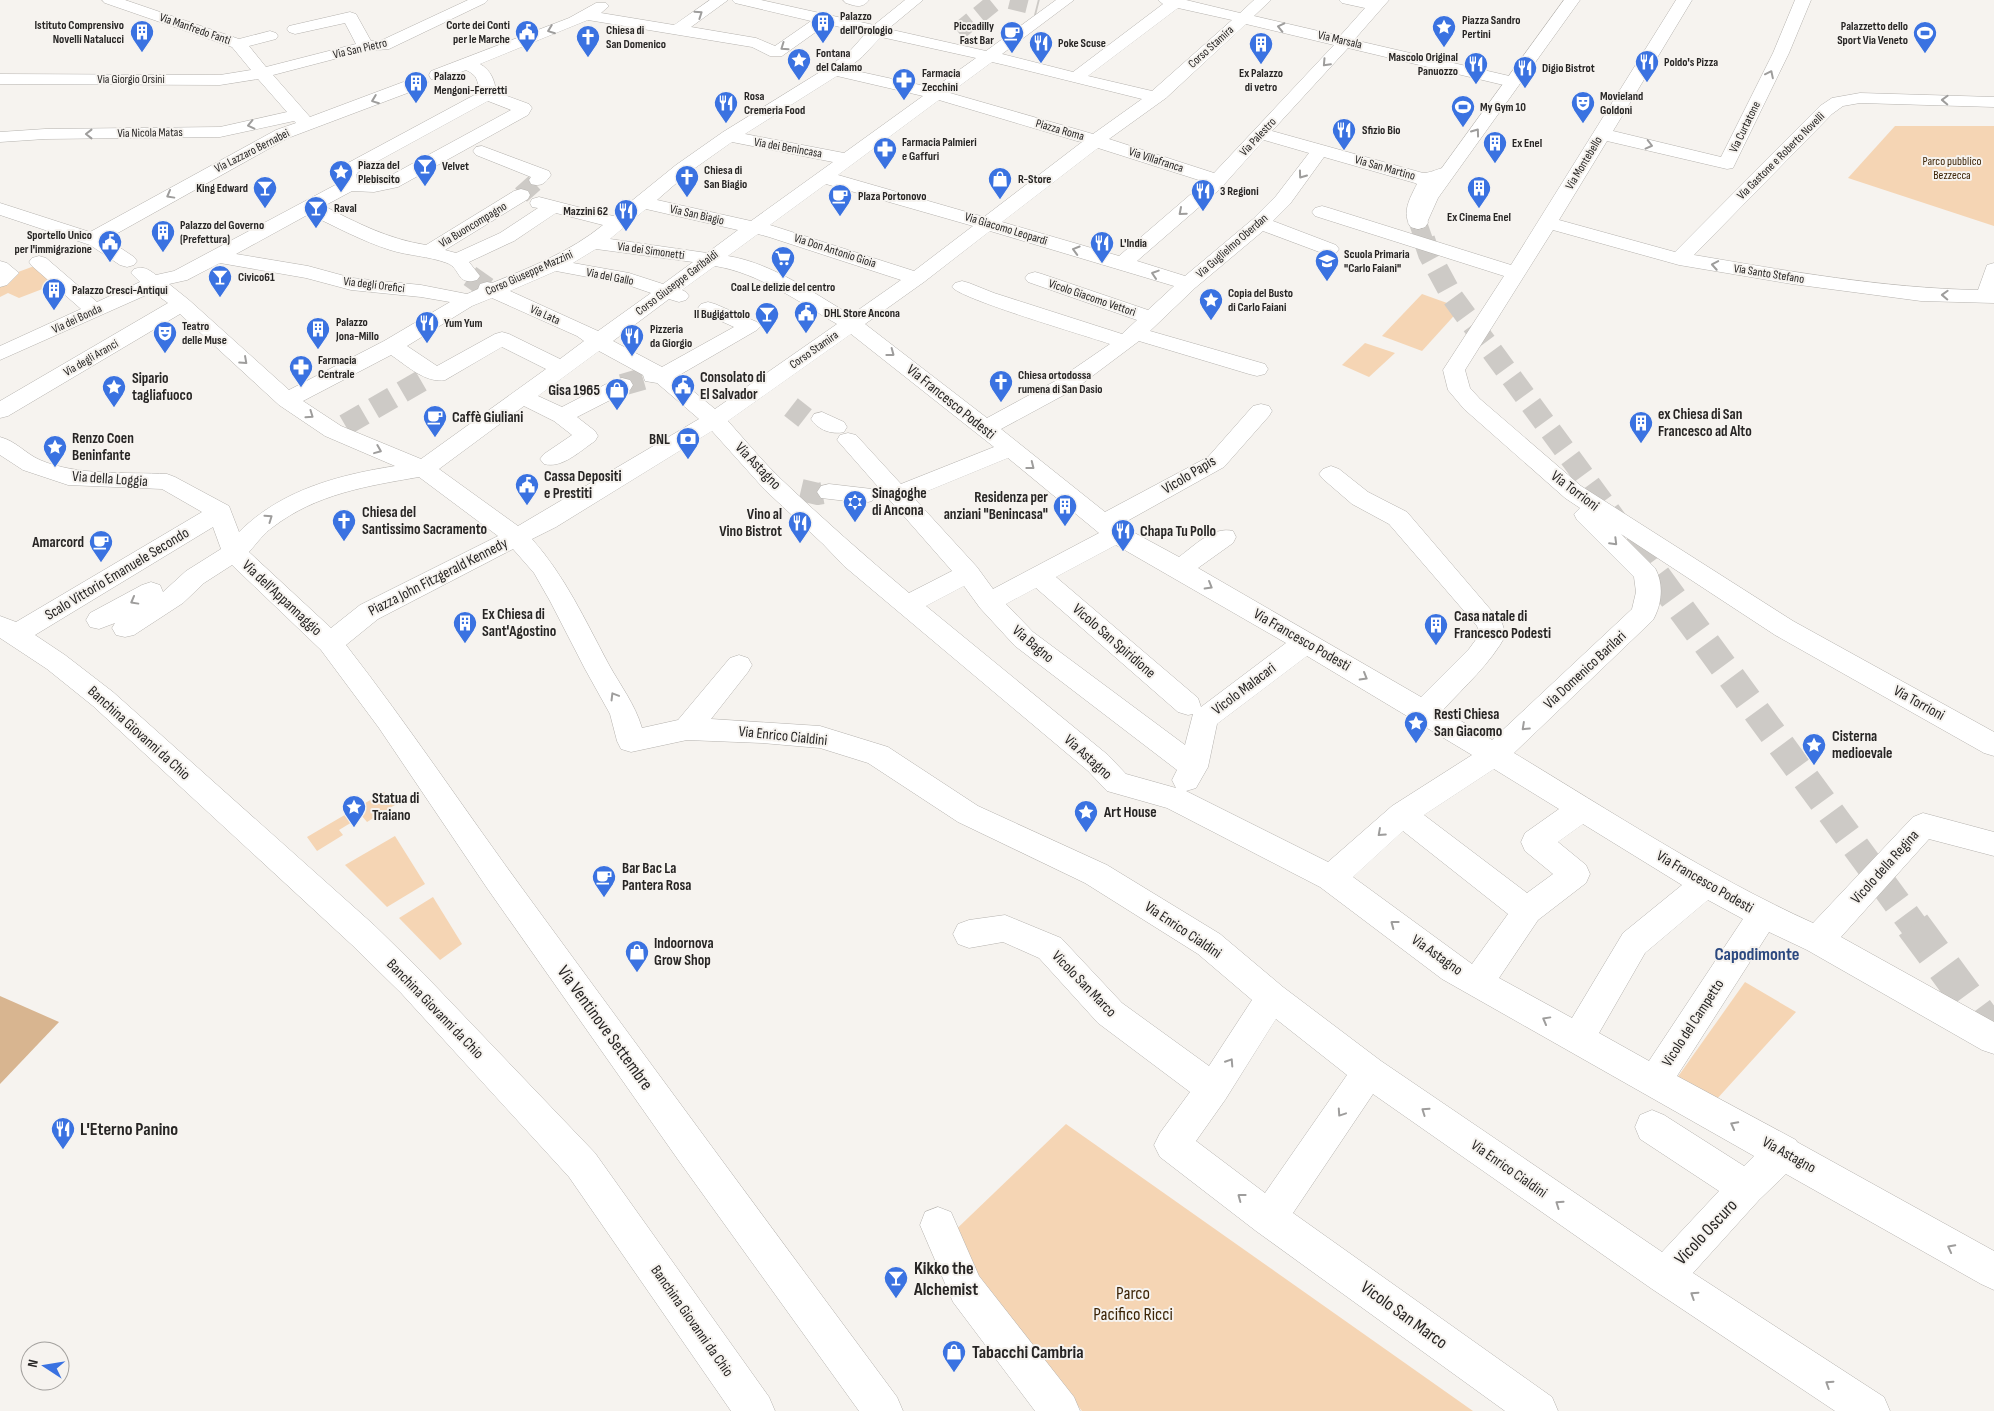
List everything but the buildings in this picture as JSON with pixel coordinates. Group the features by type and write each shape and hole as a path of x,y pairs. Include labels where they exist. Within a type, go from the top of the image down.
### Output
{"street":[{"name":"Via Manfredo Fanti","path":"110,0 238,44 302,119"},
{"path":"437,75 586,15 610,0"},
{"path":"678,29 720,0"},
{"path":"740,0 873,31 997,56 1157,96"},
{"path":"851,0 859,2 861,0"},
{"path":"828,70 856,54 873,31 915,0"},
{"path":"934,96 997,56 1045,8 1066,0"},
{"name":"Corso Stamira","path":"1157,96 1262,0"},
{"path":"1347,0 1378,3"},
{"path":"1422,179 1426,184 1417,202 1415,211 1418,223 1429,198 1572,0"},
{"name":"Via Montebello","path":"1514,273 1548,223 1684,0"},
{"name":"Via Curtatone","path":"1602,134 1727,164 1781,53 1803,0"},
{"path":"1080,74 1171,1"},
{"name":"Via Marsala","path":"1171,1 1512,82"},
{"name":"Via San Pietro","path":"262,73 365,46 383,46 470,2"},
{"name":"Via Palestro","path":"1123,263 1218,180 1346,42 1352,31 1378,3"},
{"path":"586,15 756,43 776,53 824,19"},
{"path":"295,29 350,17 365,46"},
{"path":"873,31 933,60"},
{"path":"238,44 270,36"},
{"path":"466,63 479,70 488,81 487,95"},
{"name":"Piazza Roma","path":"828,70 955,100 1094,141 1157,96"},
{"name":"Corso Giuseppe Mazzini","path":"287,400 392,346 489,289 554,265 592,243 682,168 828,70"},
{"name":"Via Giorgio Orsini","path":"0,79 220,80 262,73"},
{"path":"955,100 968,75"},
{"name":"Via Lazzaro Bernabei","path":"95,240 302,119 340,113 420,82"},
{"path":"140,272 164,279 180,276 349,185 374,186 391,183 471,147 522,111 523,108 487,95 352,168 347,174 349,185"},
{"name":"Corso Giuseppe Garibaldi","path":"423,468 599,341 674,294 709,260 752,227 832,179 847,159 934,96"},
{"name":"Via Gastone e Roberto Novelli","path":"1679,259 1826,110 1838,102 1860,98 1994,102"},
{"name":"Via Nicola Matas","path":"0,136 220,132 302,119"},
{"name":"Via San Martino","path":"1262,134 1422,179 1435,179 1447,172"},
{"name":"Via dei Benincasa","path":"729,136 847,159"},
{"name":"Corso Stamira","path":"517,537 547,521 714,420 917,278 1094,141"},
{"name":"Via Villafranca","path":"1094,141 1218,180"},
{"path":"471,147 542,175 538,180"},
{"name":"Via Guglielmo Oberdan","path":"984,429 1067,384 1130,338 1188,284 1260,223 1283,200 1320,150"},
{"name":"Via Giacomo Leopardi","path":"832,179 1123,263 1188,284"},
{"name":"Via Buoncompagno","path":"429,251 519,197 557,207"},
{"name":"Via San Biagio","path":"642,202 752,227"},
{"path":"310,207 369,236 398,246 429,251 456,260 470,276"},
{"path":"456,260 507,237 550,209 557,207 617,223"},
{"path":"0,209 95,240 182,304 188,284 180,276"},
{"path":"1322,212 1514,273"},
{"path":"1260,223 1329,248"},
{"name":"Via Santo Stefano","path":"1548,223 1679,259 1792,278 1920,295 1990,297"},
{"name":"Via Don Antonio Gioia","path":"752,227 815,244 917,278"},
{"name":"Via dei Simonetti","path":"592,243 654,250 709,260"},
{"name":"Via degli Orefici","path":"216,256 308,272 352,284 421,291 459,298 465,302"},
{"name":"Via Francesco Podesti","path":"709,260 732,263 773,279 852,324 904,363 1110,529 1424,712 1706,884 1763,915 1818,940 1994,1039"},
{"path":"39,262 95,311"},
{"name":"Via del Gallo","path":"554,265 629,279 674,294"},
{"path":"0,267 8,273 0,281"},
{"path":"1990,297 1994,268"},
{"name":"Via dei Bonda","path":"0,354 95,311 140,272"},
{"name":"Via Torrioni","path":"1514,273 1454,370 1459,390 1479,410 1573,492 1784,628 1994,745"},
{"name":"Vicolo Giacomo Vettori","path":"1035,278 1150,318"},
{"path":"962,287 987,297 1130,338 1257,370"},
{"name":"Via Lata","path":"489,289 584,332 599,341"},
{"name":"Via Enrico Cialdini","path":"182,304 287,400 339,428 423,468 517,537 543,567 563,601 598,669 624,713 631,741 686,729 762,732 820,737 878,755 968,814 1104,879 1209,944 1272,997 1369,1072 1665,1276 1870,1411"},
{"name":"Via degli Aranci","path":"0,411 182,304"},
{"path":"658,376 750,326 708,308"},
{"path":"392,346 431,375 437,375 494,332 561,368"},
{"name":"Via Astagno","path":"599,341 658,376 714,420 773,485 826,532 854,560 1098,763 1117,783 1175,799 1331,878 1453,968 1784,1152 1937,1241 1994,1271"},
{"path":"562,416 622,385"},
{"path":"522,397 562,416 587,436 552,459"},
{"name":"Vicolo Papis","path":"1110,529 1216,462 1261,411"},
{"name":"Via Bagno","path":"835,429 884,490 968,573 989,602 1024,639 1194,767"},
{"name":"Via della Loggia","path":"0,444 31,465 68,477 167,482 220,512"},
{"path":"829,492 884,490 1010,449"},
{"name":"Scalo Vittorio Emanuele Secondo","path":"125,628 174,597 195,577 234,552 263,522 287,506 330,487 360,479 423,468"},
{"path":"1332,474 1360,498 1398,518 1489,623 1493,635 1478,656 1424,712"},
{"name":"Via Domenico Barilari","path":"1331,878 1402,814 1494,755 1644,613 1649,592 1646,574 1577,504 1573,492"},
{"path":"220,512 234,552"},
{"name":"Scalo Vittorio Emanuele Secondo","path":"8,630 220,512"},
{"path":"989,602 1039,577 1110,529"},
{"name":"Piazza John Fitzgerald Kennedy","path":"330,643 369,612 517,537"},
{"path":"1180,569 1224,538"},
{"name":"Via dell'Appannaggio","path":"234,552 330,643"},
{"path":"909,604 968,573"},
{"name":"Scalo Vittorio Emanuele Secondo","path":"99,620 170,581 195,577"},
{"name":"Vicolo San Spiridione","path":"1039,577 1196,712"},
{"name":"Banchina Giovanni da Chio","path":"8,630 56,662 102,699 363,935 412,982 582,1165 755,1411"},
{"name":"Via Ventinove Settembre","path":"330,643 390,721 515,903 883,1411"},
{"name":"Vicolo Malacari","path":"1175,799 1194,767 1196,712 1306,643"},
{"path":"686,729 739,665"},
{"path":"1478,982 1527,911 1575,874 1536,842 1581,809"},
{"path":"1402,814 1527,911"},
{"name":"Vicolo della Regina","path":"1818,940 1923,825 1994,844"},
{"path":"1578,1038 1634,943 1706,884"},
{"name":"Vicolo del Campetto","path":"1655,1081 1763,915"},
{"name":"Vicolo San Marco","path":"969,934 1005,928 1050,948 1110,1014 1213,1089"},
{"name":"Vicolo San Marco","path":"1272,997 1213,1089 1172,1145 1269,1218 1538,1411"},
{"path":"1269,1218 1369,1072"},
{"name":"Vicolo Oscuro","path":"1652,1127 1746,1188"},
{"name":"Vicolo Oscuro","path":"1665,1276 1746,1188 1784,1152"},
{"path":"938,1225 966,1289 1060,1411"}],"green space":[{"name":"Parco pubblico Bezzecca","path":"1895,126 1994,126 1994,226 1848,178"},
{"path":"37,265 58,283 19,298 8,293 0,297 0,284 10,275"},
{"path":"1422,294 1461,308 1422,351 1382,336"},
{"path":"1365,343 1395,353 1369,377 1342,365"},
{"path":"384,792 395,805 367,822 362,816 339,830 343,835 317,851 307,837"},
{"path":"395,836 425,884 387,907 345,865"},
{"path":"433,897 462,944 440,960 399,918"},
{"path":"1745,982 1796,1012 1716,1100 1677,1078"},
{"name":"Parco Pacifico Ricci","path":"1066,1124 1473,1411 1082,1411 945,1240"}],"shaded area":[{"path":"0,996 59,1022 0,1084"}],"tunnel":[{"path":"958,32 997,0"},
{"path":"1010,0 1038,7"},
{"path":"521,195 538,180"},
{"path":"1418,223 1424,240"},
{"path":"1424,239 1429,254 1453,298 1633,543"},
{"path":"470,276 487,288"},
{"path":"622,385 653,376"},
{"path":"345,425 428,377"},
{"path":"791,407 805,418"},
{"path":"801,490 818,494 829,492"},
{"path":"1632,542 1914,926"},
{"path":"1913,925 1994,1035"}],"place":[{"name":"Palazzo dell'Orologio","path":"823,44"},
{"name":"Piazza Sandro Pertini","path":"1444,48"},
{"name":"Istituto Comprensivo Novelli Natalucci","path":"142,53"},
{"name":"Corte dei Conti per le Marche","path":"527,53"},
{"name":"Piccadilly Fast Bar","path":"1012,54"},
{"name":"Palazzetto dello Sport Via Veneto","path":"1925,54"},
{"name":"Chiesa di San Domenico","path":"588,58"},
{"name":"Poke Scuse","path":"1041,64"},
{"name":"Ex Palazzo di vetro","path":"1261,65"},
{"name":"Fontana del Calamo","path":"799,81"},
{"name":"Poldo's Pizza","path":"1647,83"},
{"name":"Mascolo Original Panuozzo","path":"1476,85"},
{"name":"Digio Bistrot","path":"1525,89"},
{"name":"Farmacia Zecchini","path":"904,101"},
{"name":"Palazzo Mengoni-Ferretti","path":"416,104"},
{"name":"Rosa Cremeria Food","path":"726,124"},
{"name":"Movieland Goldoni","path":"1583,124"},
{"name":"My Gym 10","path":"1463,128"},
{"name":"Sfizio Bio","path":"1344,151"},
{"name":"Ex Enel","path":"1495,164"},
{"name":"Farmacia Palmieri e Gaffuri","path":"885,170"},
{"name":"Velvet","path":"425,187"},
{"name":"Piazza del Plebiscito","path":"341,193"},
{"name":"Chiesa di San Biagio","path":"687,198"},
{"name":"R-Store","path":"1000,200"},
{"name":"King Edward","path":"265,209"},
{"name":"Ex Cinema Enel","path":"1479,209"},
{"name":"3 Regioni","path":"1203,212"},
{"name":"Plaza Portonovo","path":"840,217"},
{"name":"Raval","path":"316,229"},
{"name":"Mazzini 62","path":"626,232"},
{"name":"Palazzo del Governo (Prefettura)","path":"163,253"},
{"name":"Sportello Unico per l'immigrazione","path":"110,263"},
{"name":"L'India","path":"1102,264"},
{"name":"Coal Le delizie del centro","path":"783,279"},
{"name":"Scuola Primaria \"Carlo Faiani\"","path":"1327,282"},
{"name":"Civico61","path":"220,298"},
{"name":"Palazzo Cresci-Antiqui","path":"54,311"},
{"name":"Copia del Busto di Carlo Faiani","path":"1211,321"},
{"name":"DHL Store Ancona","path":"806,334"},
{"name":"Il Bugigattolo","path":"767,335"},
{"name":"Yum Yum","path":"427,344"},
{"name":"Palazzo Jona-Millo","path":"318,350"},
{"name":"Teatro delle Muse","path":"165,354"},
{"name":"Pizzeria da Giorgio","path":"632,357"},
{"name":"Farmacia Centrale","path":"301,388"},
{"name":"Chiesa ortodossa rumena di San Dasio","path":"1001,403"},
{"name":"Consolato di El Salvador","path":"683,407"},
{"name":"Sipario tagliafuoco","path":"114,408"},
{"name":"Gisa 1965","path":"617,411"},
{"name":"Caffè Giuliani","path":"435,438"},
{"name":"ex Chiesa di San Francesco ad Alto","path":"1641,444"},
{"name":"BNL","path":"688,460"},
{"name":"Renzo Coen Beninfante","path":"55,468"},
{"name":"Cassa Depositi e Prestiti","path":"527,506"},
{"name":"Sinagoghe di Ancona","path":"855,523"},
{"name":"Residenza per anziani \"Benincasa\"","path":"1065,527"},
{"name":"Chiesa del Santissimo Sacramento","path":"344,542"},
{"name":"Vino al Vino Bistrot","path":"800,544"},
{"name":"Chapa Tu Pollo","path":"1123,552"},
{"name":"Amarcord","path":"101,563"},
{"name":"Ex Chiesa di Sant'Agostino","path":"465,644"},
{"name":"Casa natale di Francesco Podesti","path":"1436,646"},
{"name":"Resti Chiesa San Giacomo","path":"1416,744"},
{"name":"Cisterna medioevale","path":"1814,766"},
{"name":"Statua di Traiano","path":"354,828"},
{"name":"Art House","path":"1086,833"},
{"name":"Bar Bac La Pantera Rosa","path":"604,898"},
{"name":"Indoornova Grow Shop","path":"637,973"},
{"name":"L'Eterno Panino","path":"63,1150"},
{"name":"Kikko the Alchemist","path":"896,1299"},
{"name":"Tabacchi Cambria","path":"954,1373"}],"district":[{"name":"Capodimonte","path":"1757,954"}]}
